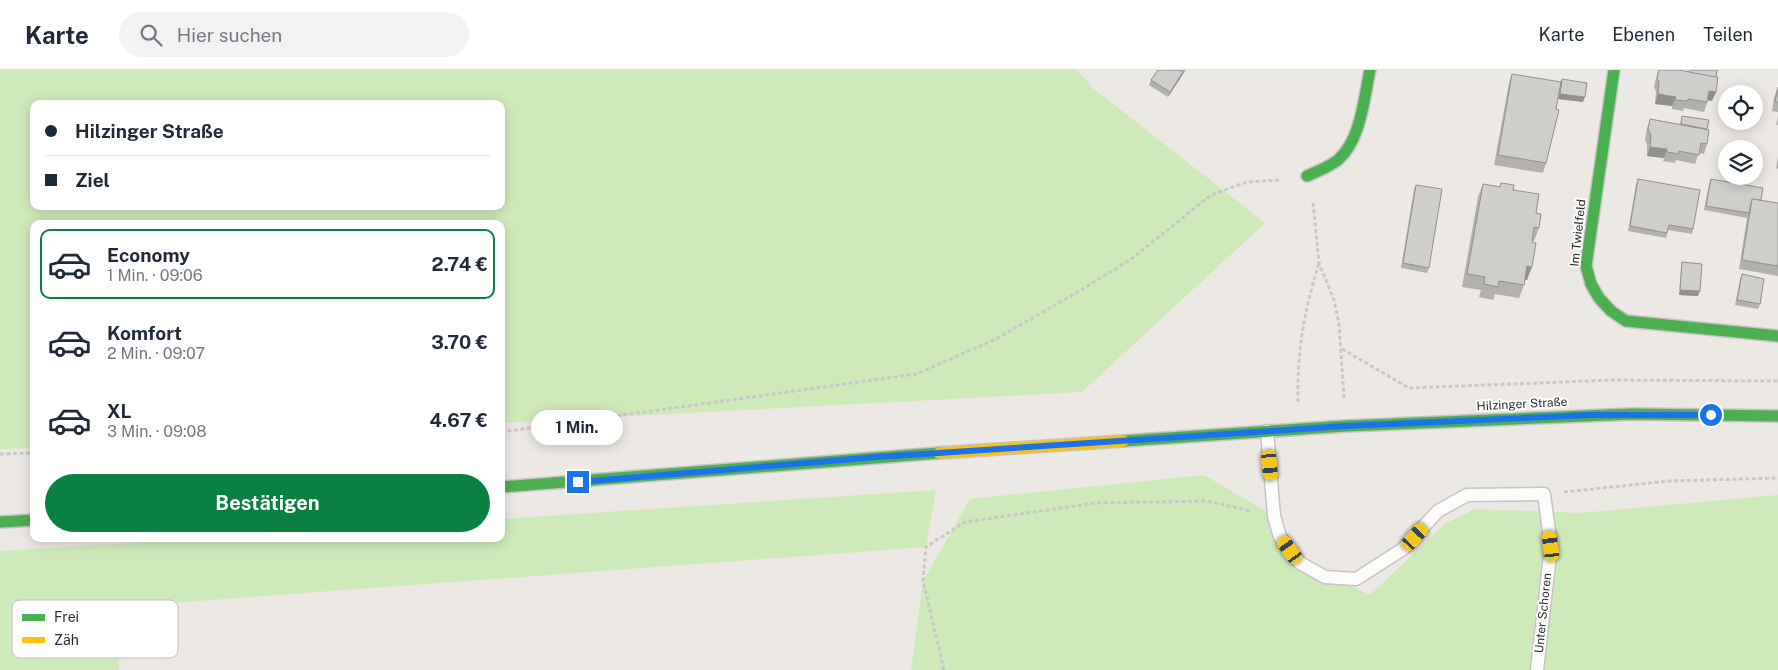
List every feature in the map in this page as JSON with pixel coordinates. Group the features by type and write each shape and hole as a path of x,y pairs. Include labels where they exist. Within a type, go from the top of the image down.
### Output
{"main road":[{"path":"1307,176 1327,167 1343,154 1354,133 1370,70"},
{"name":"Im Twielfeld","path":"1614,70 1586,266 1589,283 1598,298 1610,311 1626,321 1778,336"},
{"name":"Hilzinger Straße","path":"505,488 877,457 1346,426 1633,414 1778,416"},
{"path":"0,522 30,520"}],"lane":[{"path":"1267,431 1274,516 1280,537 1300,564 1325,577 1356,579 1403,549 1438,512 1466,494 1544,494"},
{"name":"Unter Schoren","path":"1537,670 1551,546 1544,494"}],"path":[{"path":"505,431 916,374 994,340 1076,293 1130,260 1211,195 1247,182 1307,176 1315,218 1319,263 1334,300 1342,348 1346,426"},
{"path":"1298,429 1297,362 1300,332 1306,303 1319,263"},
{"path":"1342,348 1409,388 1613,380 1778,381"},
{"path":"0,454 30,453"},
{"path":"1544,494 1669,481 1778,478"},
{"path":"944,670 923,581 926,547 965,522 1095,503 1206,502 1274,516"}],"green space":[{"path":"0,70 1077,70 1094,89 1265,223 1082,392 505,423 505,220 30,220 30,448 0,449"},
{"path":"1204,475 1274,516 1300,563 1370,595 1446,523 1476,509 1580,513 1778,495 1778,670 911,670 923,581 970,499"},
{"path":"936,490 926,547 178,602 178,600 12,600 12,658 119,658 119,670 0,670 0,551 148,542 505,542 505,519"}],"building":[{"path":"1158,70 1180,70 1183,72 1170,92 1151,80"},
{"path":"1659,70 1679,70 1718,77 1716,92 1709,91 1707,102 1688,99 1687,101 1675,100 1676,97 1658,94 1659,82 1657,78"},
{"path":"1690,70 1717,70 1716,77 1689,72"},
{"path":"1512,74 1561,82 1556,109 1559,110 1546,163 1498,155"},
{"path":"1562,79 1587,83 1585,97 1560,94"},
{"path":"1778,87 1778,102 1775,102"},
{"path":"1682,116 1709,120 1707,129 1681,124"},
{"path":"1650,119 1709,130 1707,144 1701,143 1699,155 1679,151 1678,154 1667,152 1667,149 1650,147 1651,135 1648,130"},
{"path":"1638,179 1700,190 1693,229 1669,225 1667,233 1630,226"},
{"path":"1711,179 1718,180 1718,185 1746,185 1763,188 1761,200 1752,199 1749,213 1706,206"},
{"path":"1501,183 1514,185 1513,190 1539,194 1536,213 1541,214 1539,228 1534,227 1532,242 1536,243 1532,267 1527,266 1524,285 1499,281 1498,287 1484,284 1485,277 1467,274 1483,184 1500,187"},
{"path":"1416,185 1442,189 1429,268 1403,263"},
{"path":"1752,199 1778,203 1778,266 1742,260"},
{"path":"1682,262 1702,264 1700,291 1680,290"},
{"path":"1742,274 1764,279 1760,304 1737,300"}],"traffic: fast":[{"path":"1307,176 1327,167 1346,152 1357,130 1370,70"},
{"path":"1614,70 1586,266 1591,284 1599,298 1611,311 1626,321 1778,336"},
{"path":"1123,441 1346,426 1633,414 1778,416"},
{"path":"505,487 939,453"},
{"path":"0,522 30,520"}],"traffic: slow":[{"path":"939,453 1123,441"}],"route":[{"path":"578,482 877,457 1346,426 1590,415 1711,415"}]}
